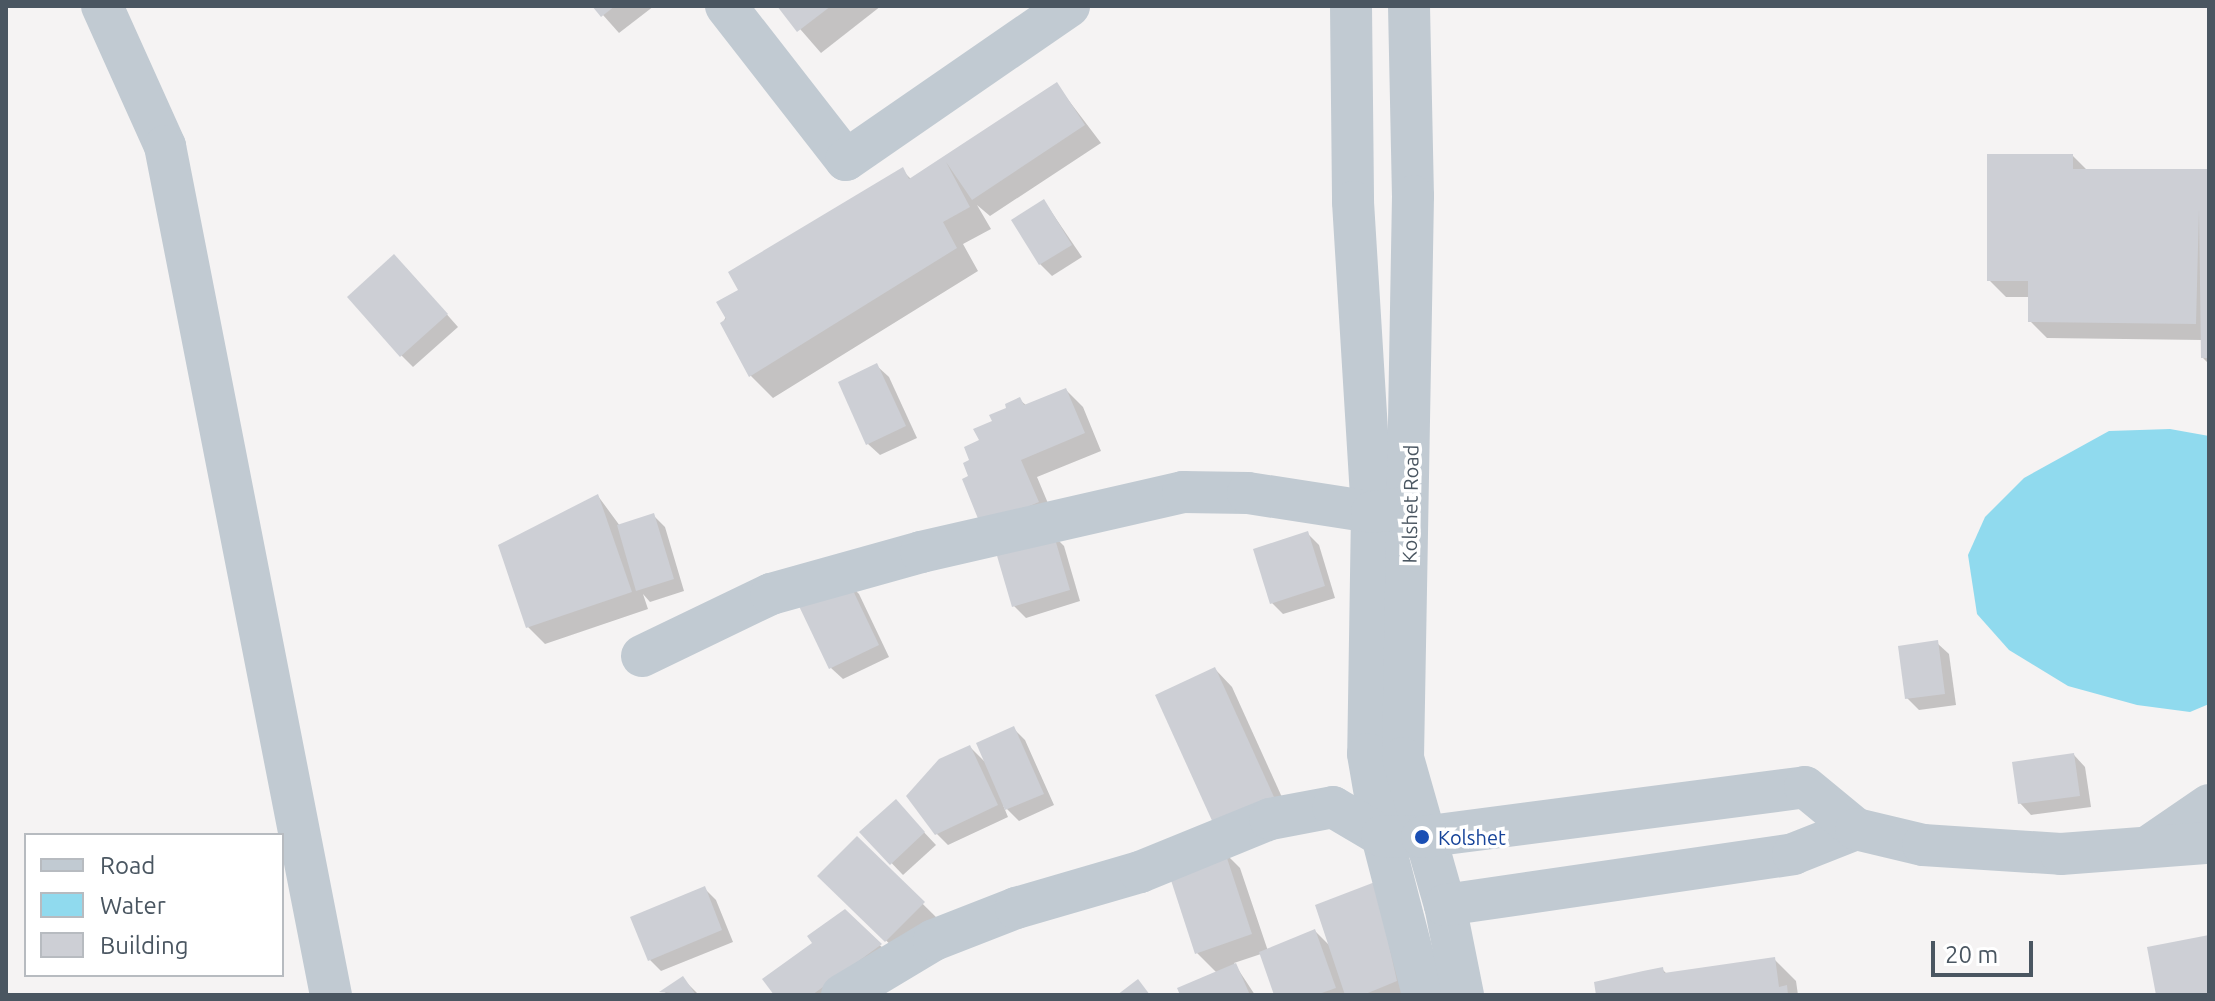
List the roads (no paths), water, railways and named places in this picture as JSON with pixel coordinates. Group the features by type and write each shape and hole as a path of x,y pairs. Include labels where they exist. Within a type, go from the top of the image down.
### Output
{"street":[{"path":"102,6 165,146 331,995"},
{"path":"726,6 846,160 1069,6"},
{"name":"Kolshet Road","path":"1351,6 1353,202 1391,510 1403,758 1402,837 1423,995"},
{"name":"Kolshet Road","path":"1391,510 1409,6"},
{"path":"642,656 771,594 936,548 1183,492 1248,493 1391,510"},
{"path":"842,995 934,940 1016,908 1140,872 1270,819 1333,807 1402,837 1805,787 1856,829 1992,854 2061,854 2152,844 2209,843"},
{"path":"2152,844 2209,805"},
{"path":"1445,905 1793,854 1856,829"},
{"name":"Kolshet Road","path":"1402,837 1445,905 1463,995"}],"water":[{"path":"2170,429 2209,436 2209,704 2190,712 2137,705 2068,686 2009,650 1977,614 1968,555 1985,517 2024,478 2109,431"}],"place":[{"name":"Kolshet","path":"1422,837"}]}
